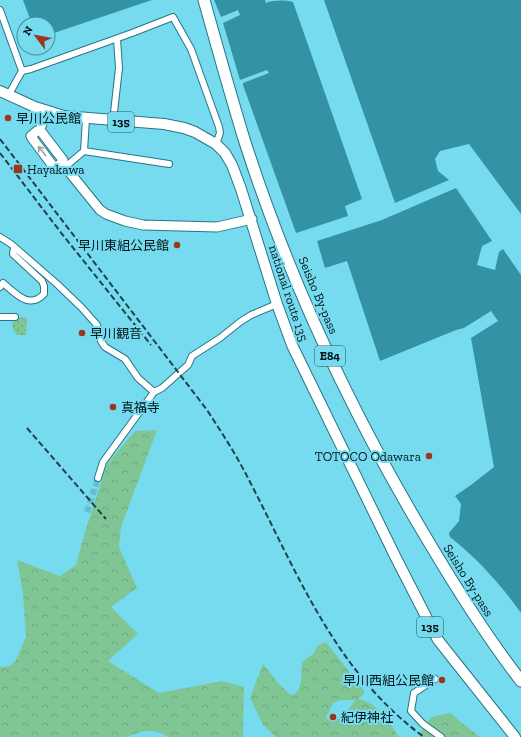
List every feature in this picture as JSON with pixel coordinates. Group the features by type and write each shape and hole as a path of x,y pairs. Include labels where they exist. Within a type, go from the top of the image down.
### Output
{"highway":[{"name":"Seisho By-pass","path":"204,0 244,140 271,214 309,310 365,427 406,504 474,616 521,681"},
{"name":"Seisho By-pass","path":"207,0 252,150 276,217 312,309 326,340 370,430 411,506 476,615 521,677"},
{"name":"national route 135","path":"4,93 46,111 64,116 86,119 164,124 184,128 196,132 216,144 225,153 232,164 252,219 277,304 292,345 429,625 450,657 516,737"}],"main road":[{"path":"46,111 40,130 63,160 64,165 100,210 106,214 143,225 217,227 252,219"}],"street":[{"path":"0,10 22,71"},
{"path":"4,93 22,71 117,39 174,17 190,48 219,127 220,133 216,144"},
{"path":"113,121 119,68 117,39"},
{"path":"84,151 86,119"},
{"path":"64,165 84,151 169,164"},
{"path":"0,238 57,284 91,317 98,325 101,341 106,347 125,359 138,378 154,392"},
{"path":"0,287 3,283 23,299 31,301 36,300 44,294 44,286 42,281 13,254 14,248"},
{"path":"98,478 103,462 154,392 162,388 188,365 192,356 251,315 277,304"},
{"path":"0,317 15,317"},
{"path":"435,679 414,693 411,711 423,724 441,737"}],"green space":[{"path":"15,317 27,318 26,335 17,335 13,329 12,322 15,322"},
{"path":"157,430 121,527 119,547 137,588 111,607 138,634 108,661 159,693 222,681 244,687 243,737 168,737 157,732 147,731 126,737 0,737 0,667 10,666 16,660 26,637 23,594 17,560 60,576 76,565 107,464 135,431"},
{"path":"326,642 364,691 364,694 358,699 377,708 399,737 276,737 263,725 250,698 263,664 280,685 291,695 295,694 298,691 300,683 302,662 313,654 318,645","holes":["341,700 355,700 345,714 339,719 331,721 326,718 333,703"]},
{"path":"450,713 480,737 420,737 421,731 431,717"}],"water":[{"path":"23,0 152,0 56,32 56,16 29,16"},
{"path":"214,0 265,0 266,3 272,1 293,2 362,199 345,206 348,216 296,233 243,85 243,83 269,73 267,70 240,80 223,23 240,15 238,10 221,17"},
{"path":"324,0 521,0 521,214 469,144 440,151 435,159 438,171 449,180 395,203"},
{"path":"456,188 492,241 482,246 477,265 495,270 499,252 503,249 521,275 521,613 488,572 450,537 449,533 459,521 461,504 455,496 494,467 471,338 498,321 491,311 464,328 380,361 347,261 325,268 317,241 382,220"}],"tunnel":[{"path":"87,512 98,478"}],"railway":[{"path":"0,139 207,410 239,462 302,585 342,652 366,683 393,711 424,737"},
{"path":"0,153 62,234 151,345"},
{"path":"27,428 106,519"}],"place":[{"name":"早川公民館","path":"8,118"},
{"name":"Hayakawa","path":"18,169"},
{"name":"早川東組公民館","path":"177,245"},
{"name":"早川観音","path":"82,333"},
{"name":"真福寺","path":"113,407"},
{"name":"TOTOCO Odawara","path":"429,456"},
{"name":"早川西組公民館","path":"442,680"},
{"name":"紀伊神社","path":"333,717"}]}
